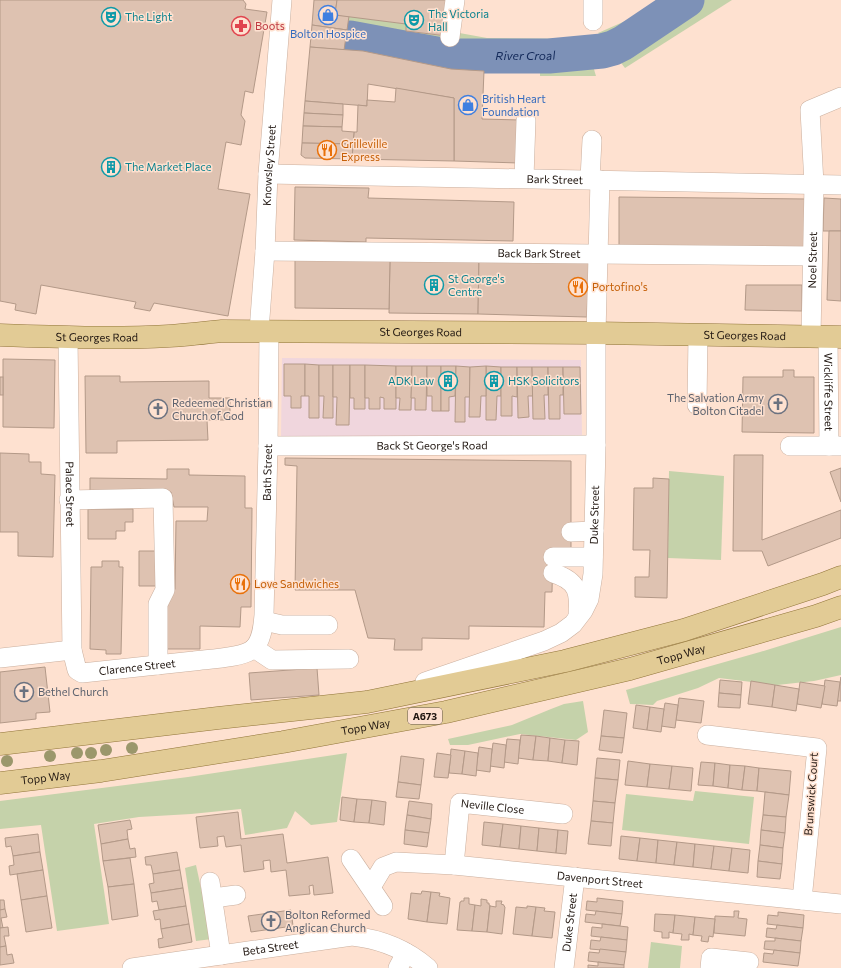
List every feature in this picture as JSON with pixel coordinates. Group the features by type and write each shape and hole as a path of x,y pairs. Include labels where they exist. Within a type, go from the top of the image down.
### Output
{"main road":[{"name":"St Georges Road","path":"0,335 68,338 170,336 222,331 264,331 596,333 827,337"},
{"name":"Topp Way","path":"0,744 367,702 565,661 684,630 841,577"},
{"name":"Topp Way","path":"0,783 117,769 283,742 446,712 630,669 816,616 841,606"}],"street":[{"name":"Knowsley Street","path":"264,331 268,174 282,0"},
{"path":"450,37 455,0"},
{"path":"593,0 593,21"},
{"name":"Noel Street","path":"827,337 812,256 814,184 810,110 841,97"},
{"path":"524,178 526,120"},
{"name":"Duke Street","path":"367,702 544,641 561,633 573,624 583,611 589,599 593,566 594,531 598,254 592,140"},
{"name":"Bark Street","path":"268,174 841,184"},
{"name":"Back Bark Street","path":"265,251 812,256"},
{"name":"Bath Street","path":"264,331 268,446 264,618"},
{"path":"697,404 698,335"},
{"name":"Wickliffe Street","path":"827,337 835,446"},
{"name":"Palace Street","path":"68,338 72,650"},
{"name":"Back St George's Road","path":"268,446 596,445"},
{"path":"790,446 835,446"},
{"path":"69,500 163,498 165,590 158,604 158,665"},
{"path":"571,532 594,531"},
{"path":"578,618 579,601 577,592 572,584 553,565 593,566"},
{"path":"328,625 282,625 264,618 260,639 254,648 272,660 349,659"},
{"name":"Clarence Street","path":"72,650 77,670 82,673 230,657 246,653 254,648"},
{"path":"0,658 72,650"},
{"name":"Brunswick Court","path":"707,735 817,748 802,900"},
{"name":"Neville Close","path":"454,864 460,803 563,814"},
{"path":"351,859 383,906"},
{"name":"Davenport Street","path":"371,887 383,867 396,862 454,864 841,904"},
{"name":"Duke Street","path":"564,968 575,877"},
{"path":"221,955 212,890 236,895"},
{"name":"Beta Street","path":"132,968 352,936 384,942 402,960 428,968"},
{"path":"710,968 711,958 749,962"}],"shaded area":[{"path":"282,358 581,360 582,437 281,437"}],"green space":[{"path":"673,0 732,0 625,68 598,33"},
{"path":"349,16 406,24 406,31 447,36 454,32 487,38 585,39 589,48 596,76 540,76 540,72 451,69 363,51 344,50"},
{"path":"669,471 724,476 721,560 668,558"},
{"path":"841,627 841,675 814,681 777,685 719,678 698,688 657,701 653,705 630,704 626,690 760,652"},
{"path":"583,701 588,732 576,740 520,734 468,745 450,745 448,739 512,725 564,704"},
{"path":"347,753 337,822 311,825 295,811 287,828 245,835 241,809 139,817 94,824 109,924 57,931 41,825 0,829 0,801 188,777"},
{"path":"695,791 754,797 749,844 622,830 626,794 693,801"},
{"path":"196,865 212,939 196,941 185,868"},
{"path":"651,942 682,946 680,968 648,968"}],"building":[{"name":"The Market Place","path":"0,0 243,0 246,4 245,9 267,12 253,93 245,91 241,115 245,121 241,145 226,142 218,189 250,194 228,316 154,303 150,311 134,308 136,302 41,285 36,314 15,310 16,304 0,301"},
{"name":"Bolton Hospice","path":"314,0 337,0 335,15 349,16 347,30 312,25"},
{"name":"The Victoria Hall","path":"337,0 452,0 447,36 406,31 406,24 335,15"},
{"path":"312,25 347,30 344,50 310,47"},
{"name":"British Heart Foundation","path":"310,47 363,51 451,69 484,71 482,119 520,120 519,163 454,161 454,98 368,84 367,106 305,101"},
{"path":"396,88 454,98 454,161 352,159 354,132 357,132 358,105 367,106 367,100 395,102"},
{"path":"305,101 343,104 343,115 304,113"},
{"path":"304,113 343,115 342,127 303,126"},
{"path":"303,126 342,127 342,131 354,132 353,144 302,143"},
{"name":"Grilleville Express","path":"302,143 353,144 352,159 305,158 301,155"},
{"path":"295,187 369,188 368,198 514,202 513,241 366,238 366,242 294,240"},
{"path":"619,197 807,199 806,248 619,246"},
{"path":"824,198 841,199 841,231 823,231"},
{"path":"829,231 841,231 841,301 827,300"},
{"name":"St George's Centre","path":"390,257 479,259 478,314 389,313"},
{"path":"295,258 390,260 389,309 295,308"},
{"path":"479,259 589,261 587,317 478,314"},
{"path":"746,285 802,285 802,311 745,310"},
{"path":"3,359 55,360 54,428 3,427"},
{"path":"284,364 305,364 305,396 301,396 301,408 291,408 291,396 284,396"},
{"path":"305,364 319,365 319,418 309,418 309,396 305,396"},
{"path":"319,365 333,365 333,418 323,418 324,396 319,396"},
{"path":"333,365 350,365 349,425 336,425 337,397 333,397"},
{"path":"350,365 365,365 365,409 354,409 354,398 350,398"},
{"path":"365,365 396,366 396,409 384,409 384,398 380,397 380,409 369,409 369,398 365,398"},
{"path":"396,366 412,366 411,410 399,410 400,398 396,398"},
{"path":"412,366 427,366 426,410 415,410 415,398 411,398"},
{"path":"427,366 441,366 441,411 432,411 432,396 427,396"},
{"name":"ADK Law","path":"441,366 456,366 455,396 449,397 449,411 441,411"},
{"path":"456,366 470,367 470,397 465,397 465,422 455,422"},
{"name":"HSK Solicitors","path":"486,366 501,367 501,396 497,396 496,420 486,420"},
{"path":"486,366 486,396 481,396 480,417 469,417 470,367"},
{"path":"501,367 517,367 517,397 512,396 512,416 501,416"},
{"path":"517,367 532,367 533,396 528,396 529,417 518,418"},
{"path":"532,367 548,367 548,395 544,395 545,419 533,419"},
{"path":"548,367 563,367 563,395 560,395 560,419 549,419"},
{"path":"563,367 580,367 581,414 564,414"},
{"name":"The Salvation Army Bolton Citadel","path":"783,370 794,370 794,377 814,377 814,433 742,432 743,377 783,377"},
{"name":"Redeemed Christian Church of God","path":"85,376 120,376 120,382 209,381 209,398 230,398 230,420 207,420 208,440 117,441 117,453 86,453"},
{"path":"0,377 3,377 3,395 0,395"},
{"path":"0,453 29,454 29,462 41,462 41,474 55,475 53,557 18,556 18,532 0,532"},
{"path":"734,455 763,455 762,540 841,510 841,538 768,566 762,551 733,551"},
{"path":"285,458 571,461 571,549 553,548 552,592 545,592 544,627 469,626 469,639 422,638 422,650 394,650 395,639 368,638 355,590 295,590 297,466 285,465"},
{"path":"841,468 841,502 830,472"},
{"path":"167,469 189,469 189,475 245,476 245,508 252,508 251,607 241,607 240,627 200,626 200,649 166,649 167,604 175,589 176,521 207,521 208,507 174,507 171,492 90,491 90,478 167,479"},
{"path":"653,478 669,479 667,598 635,597 635,577 649,577 650,550 633,550 634,488 653,488"},
{"path":"88,509 133,509 133,522 125,522 125,531 116,531 116,539 88,539"},
{"path":"139,551 160,551 161,586 139,586"},
{"path":"102,561 119,561 119,567 123,567 121,654 106,654 106,650 90,649 91,567 102,567"},
{"name":"Bethel Church","path":"45,667 50,712 36,713 36,719 0,723 0,672"},
{"path":"317,668 319,695 251,700 249,673"},
{"path":"841,677 841,701 837,701"},
{"path":"720,680 742,682 741,695 719,693"},
{"path":"825,680 840,682 837,706 822,704"},
{"path":"751,681 775,685 772,707 748,704"},
{"path":"800,682 825,686 821,708 797,704"},
{"path":"775,685 799,689 796,711 772,707"},
{"path":"719,693 741,695 740,708 718,707"},
{"path":"679,698 704,701 701,723 676,720"},
{"path":"665,703 678,705 675,728 661,726"},
{"path":"636,705 650,707 647,730 633,728"},
{"path":"650,707 664,709 661,732 647,730"},
{"path":"604,710 627,713 624,738 601,736"},
{"path":"521,735 536,736 533,760 518,758"},
{"path":"536,736 550,738 548,761 533,760"},
{"path":"601,736 624,738 622,753 599,750"},
{"path":"550,738 565,740 562,763 548,761"},
{"path":"507,739 520,740 518,764 504,762"},
{"path":"565,740 579,741 577,765 562,763"},
{"path":"493,743 506,745 504,768 490,766"},
{"path":"479,747 492,749 490,772 476,770"},
{"path":"451,749 465,751 462,774 449,773"},
{"path":"465,751 478,753 476,776 462,774"},
{"path":"437,753 451,755 448,778 434,777"},
{"path":"401,756 424,759 421,785 398,782"},
{"path":"597,758 620,760 618,780 595,778"},
{"path":"628,761 650,764 647,787 625,785"},
{"path":"701,762 715,763 713,786 698,785"},
{"path":"715,763 730,765 728,788 713,786"},
{"path":"650,764 672,766 669,789 647,787"},
{"path":"730,765 745,766 742,790 728,788"},
{"path":"672,766 693,768 691,791 669,789"},
{"path":"745,766 759,768 757,791 742,790"},
{"path":"759,768 791,771 789,795 757,791"},
{"path":"595,778 618,780 615,803 593,801"},
{"path":"398,782 421,785 419,799 396,797"},
{"path":"765,792 789,795 786,817 763,815"},
{"path":"342,797 357,799 354,822 340,820"},
{"path":"357,799 372,800 369,823 354,822"},
{"path":"372,800 386,802 384,825 369,823"},
{"path":"409,801 432,804 431,819 407,815"},
{"path":"593,801 615,803 613,823 591,821"},
{"path":"238,812 241,839 283,834 287,863 328,857 333,893 314,895 313,885 309,886 310,894 289,896 286,870 271,872 270,860 263,861 264,869 244,872 241,845 226,847 224,836 217,837 218,846 200,848 196,817"},
{"path":"407,815 431,819 429,833 405,830"},
{"path":"763,815 786,817 785,833 761,830"},
{"path":"130,820 132,829 127,830 128,839 101,844 98,825"},
{"path":"591,821 613,823 611,846 588,844"},
{"path":"484,822 503,824 500,847 482,845"},
{"path":"503,824 521,826 519,849 500,847"},
{"path":"521,826 539,828 537,851 519,849"},
{"path":"539,828 558,830 556,853 537,851"},
{"path":"405,830 429,833 427,847 404,844"},
{"path":"558,830 568,831 566,854 556,853"},
{"path":"761,830 785,833 783,848 760,845"},
{"path":"38,834 40,852 13,856 11,846 6,847 5,838"},
{"path":"621,836 640,838 637,861 619,859"},
{"path":"640,838 658,840 656,863 637,861"},
{"path":"128,839 130,849 135,848 136,857 103,861 101,844"},
{"path":"658,840 677,842 674,865 656,863"},
{"path":"677,842 695,844 693,867 674,865"},
{"path":"695,844 714,846 711,869 693,867"},
{"path":"760,845 783,848 782,864 758,861"},
{"path":"714,846 732,848 729,871 711,869"},
{"path":"732,848 750,850 748,873 729,871"},
{"path":"40,852 43,870 10,875 9,866 14,865 13,856"},
{"path":"177,852 180,870 153,874 151,865 146,865 145,857"},
{"path":"130,858 134,884 108,887 103,861"},
{"path":"758,861 782,864 780,879 757,877"},
{"path":"43,870 47,896 21,900 17,874"},
{"path":"180,870 183,888 151,893 149,884 154,883 153,874"},
{"path":"134,884 138,916 112,920 108,887"},
{"path":"183,888 186,906 159,910 157,901 152,902 151,893"},
{"path":"422,891 431,892 427,922 408,919 411,893 421,894"},
{"path":"431,892 440,893 439,896 450,898 447,924 427,922"},
{"path":"47,896 52,928 26,932 21,900"},
{"path":"464,898 469,898 469,904 475,905 472,931 457,930 460,902 464,901"},
{"path":"597,898 623,901 622,914 586,910 587,901 597,902"},
{"path":"481,899 487,900 487,903 490,905 487,932 472,931 475,905 481,906"},
{"path":"0,900 4,900 5,909 0,910"},
{"path":"496,901 502,901 501,904 505,907 502,934 487,932 490,906 496,907"},
{"path":"186,906 189,924 161,929 160,919 155,920 153,911"},
{"path":"527,906 536,907 532,936 513,934 516,907 527,908"},
{"path":"536,907 545,908 544,911 555,912 552,938 532,936"},
{"path":"5,909 7,917 1,918 3,928 0,928 0,910"},
{"name":"Bolton Reformed Anglican Church","path":"291,910 293,926 251,932 248,916"},
{"path":"596,911 622,914 620,926 585,922 586,914 595,915"},
{"path":"734,911 739,911 738,918 747,919 745,936 714,933 715,916 734,917"},
{"path":"778,912 804,915 803,928 767,924 768,915 778,916"},
{"path":"655,914 675,915 673,933 669,932 669,938 662,938 662,932 654,931"},
{"path":"675,915 695,917 693,935 689,934 689,940 681,940 682,934 673,933"},
{"path":"695,917 715,919 713,937 709,936 708,942 701,941 702,936 693,935"},
{"path":"189,924 192,942 159,948 158,939 163,938 161,929"},
{"path":"602,924 628,927 627,940 591,936 592,927 602,928"},
{"path":"777,925 803,928 801,941 766,937 767,928 776,929"},
{"path":"8,927 9,936 4,936 6,946 0,947 0,928"},
{"path":"601,937 627,940 626,952 590,949 591,940 600,941"},
{"path":"775,938 801,941 800,953 764,949 765,941 775,941"},
{"path":"6,946 7,955 12,954 14,963 0,965 0,947"},
{"path":"600,949 626,952 624,965 588,961 589,952 599,953"},
{"path":"774,950 800,953 798,966 763,962 764,953 773,954"},
{"path":"598,962 624,965 624,968 588,968 588,965 598,966"}],"waterway":[{"name":"River Croal","path":"350,38 447,56 549,56 602,51 623,43 687,0"}],"place":[{"name":"Bolton Hospice","path":"328,15"},
{"name":"The Light","path":"111,17"},
{"name":"The Victoria Hall","path":"414,20"},
{"name":"Boots","path":"241,26"},
{"name":"British Heart Foundation","path":"468,105"},
{"name":"Grilleville Express","path":"327,150"},
{"name":"The Market Place","path":"111,167"},
{"name":"St George's Centre","path":"434,285"},
{"name":"Portofino's","path":"578,287"},
{"name":"ADK Law","path":"448,381"},
{"name":"HSK Solicitors","path":"494,381"},
{"name":"The Salvation Army Bolton Citadel","path":"778,404"},
{"name":"Redeemed Christian Church of God","path":"158,409"},
{"name":"Love Sandwiches","path":"240,584"},
{"name":"Bethel Church","path":"24,692"},
{"name":"Bolton Reformed Anglican Church","path":"271,921"}]}
